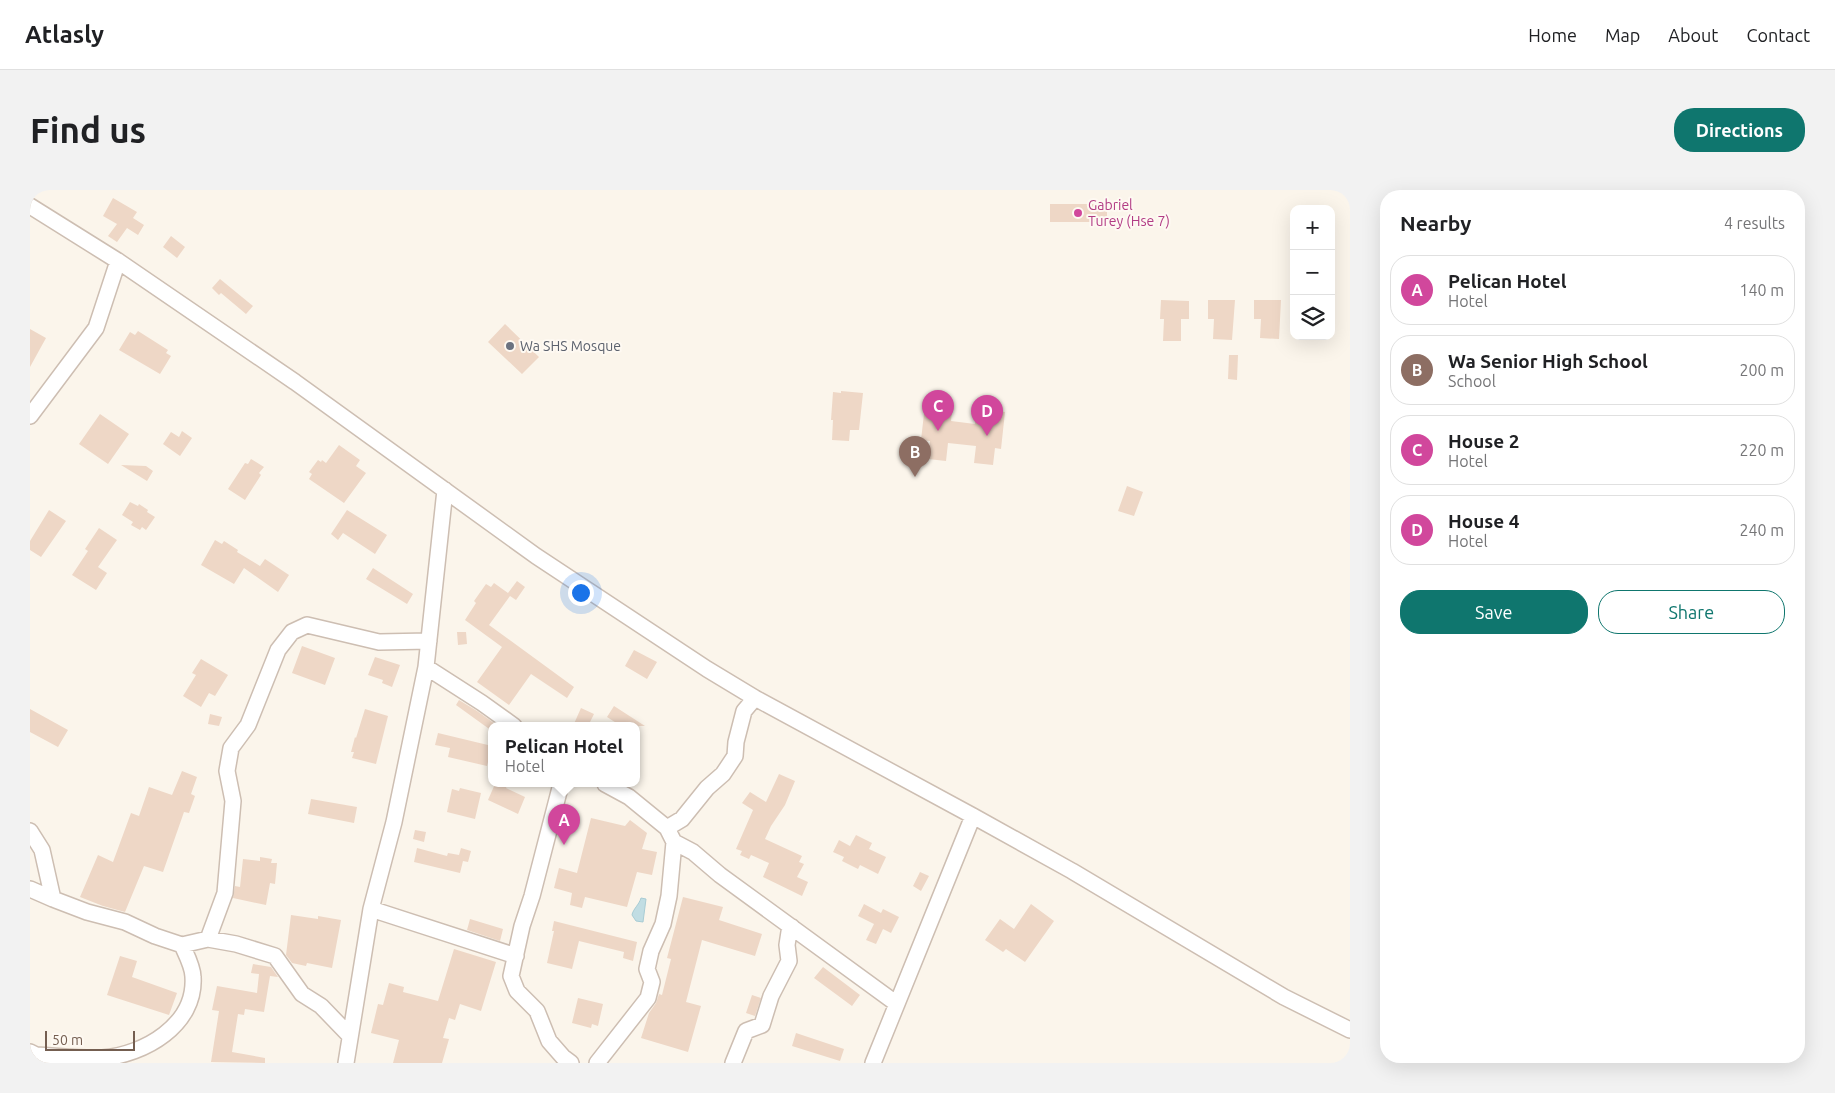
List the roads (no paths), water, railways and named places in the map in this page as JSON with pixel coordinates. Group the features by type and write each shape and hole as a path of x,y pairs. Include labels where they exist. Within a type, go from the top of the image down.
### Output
{"street":[{"path":"30,206 118,262 295,382 536,556 708,670 755,698 1072,872 1284,997 1350,1030"},
{"path":"30,416 96,328 118,262"},
{"path":"346,1063 371,909 394,822 426,667 445,490"},
{"path":"208,939 225,893 233,801 227,771 231,748 248,725 278,650 292,632 307,625 379,642 429,641"},
{"path":"426,667 508,722"},
{"path":"667,828 682,819 707,788 723,774 735,756 736,742 744,711 755,698"},
{"path":"560,787 532,896 522,926 511,976 517,990 537,1011 549,1042 571,1063"},
{"path":"597,1063 648,998 652,982 647,970 651,951 663,924 669,896 674,842 667,828 629,797 611,787"},
{"path":"873,1063 973,816"},
{"path":"30,831 42,850 53,899"},
{"path":"674,842 693,852 720,875 897,1004"},
{"path":"30,889 87,912 124,922 155,936 182,945 208,939 236,944 275,956 302,994 321,1006 350,1036"},
{"path":"371,909 516,956"},
{"path":"732,1063 746,1031 762,1025 771,996 789,961 786,944 792,927"},
{"path":"30,1052 36,1055 102,1058 131,1052 162,1037 184,1014 191,997 193,976 182,945"}],"water":[{"path":"641,898 646,899 643,922 636,921 632,915"}],"place":[{"name":"Gabriel Turey (Hse 7)","path":"1078,213"},
{"name":"Wa SHS Mosque","path":"510,346"},
{"name":"House 2","path":"938,431"},
{"name":"House 4","path":"987,436"},
{"name":"Wa Senior High School","path":"915,477"},
{"name":"Pelican Hotel","path":"564,845"}]}
